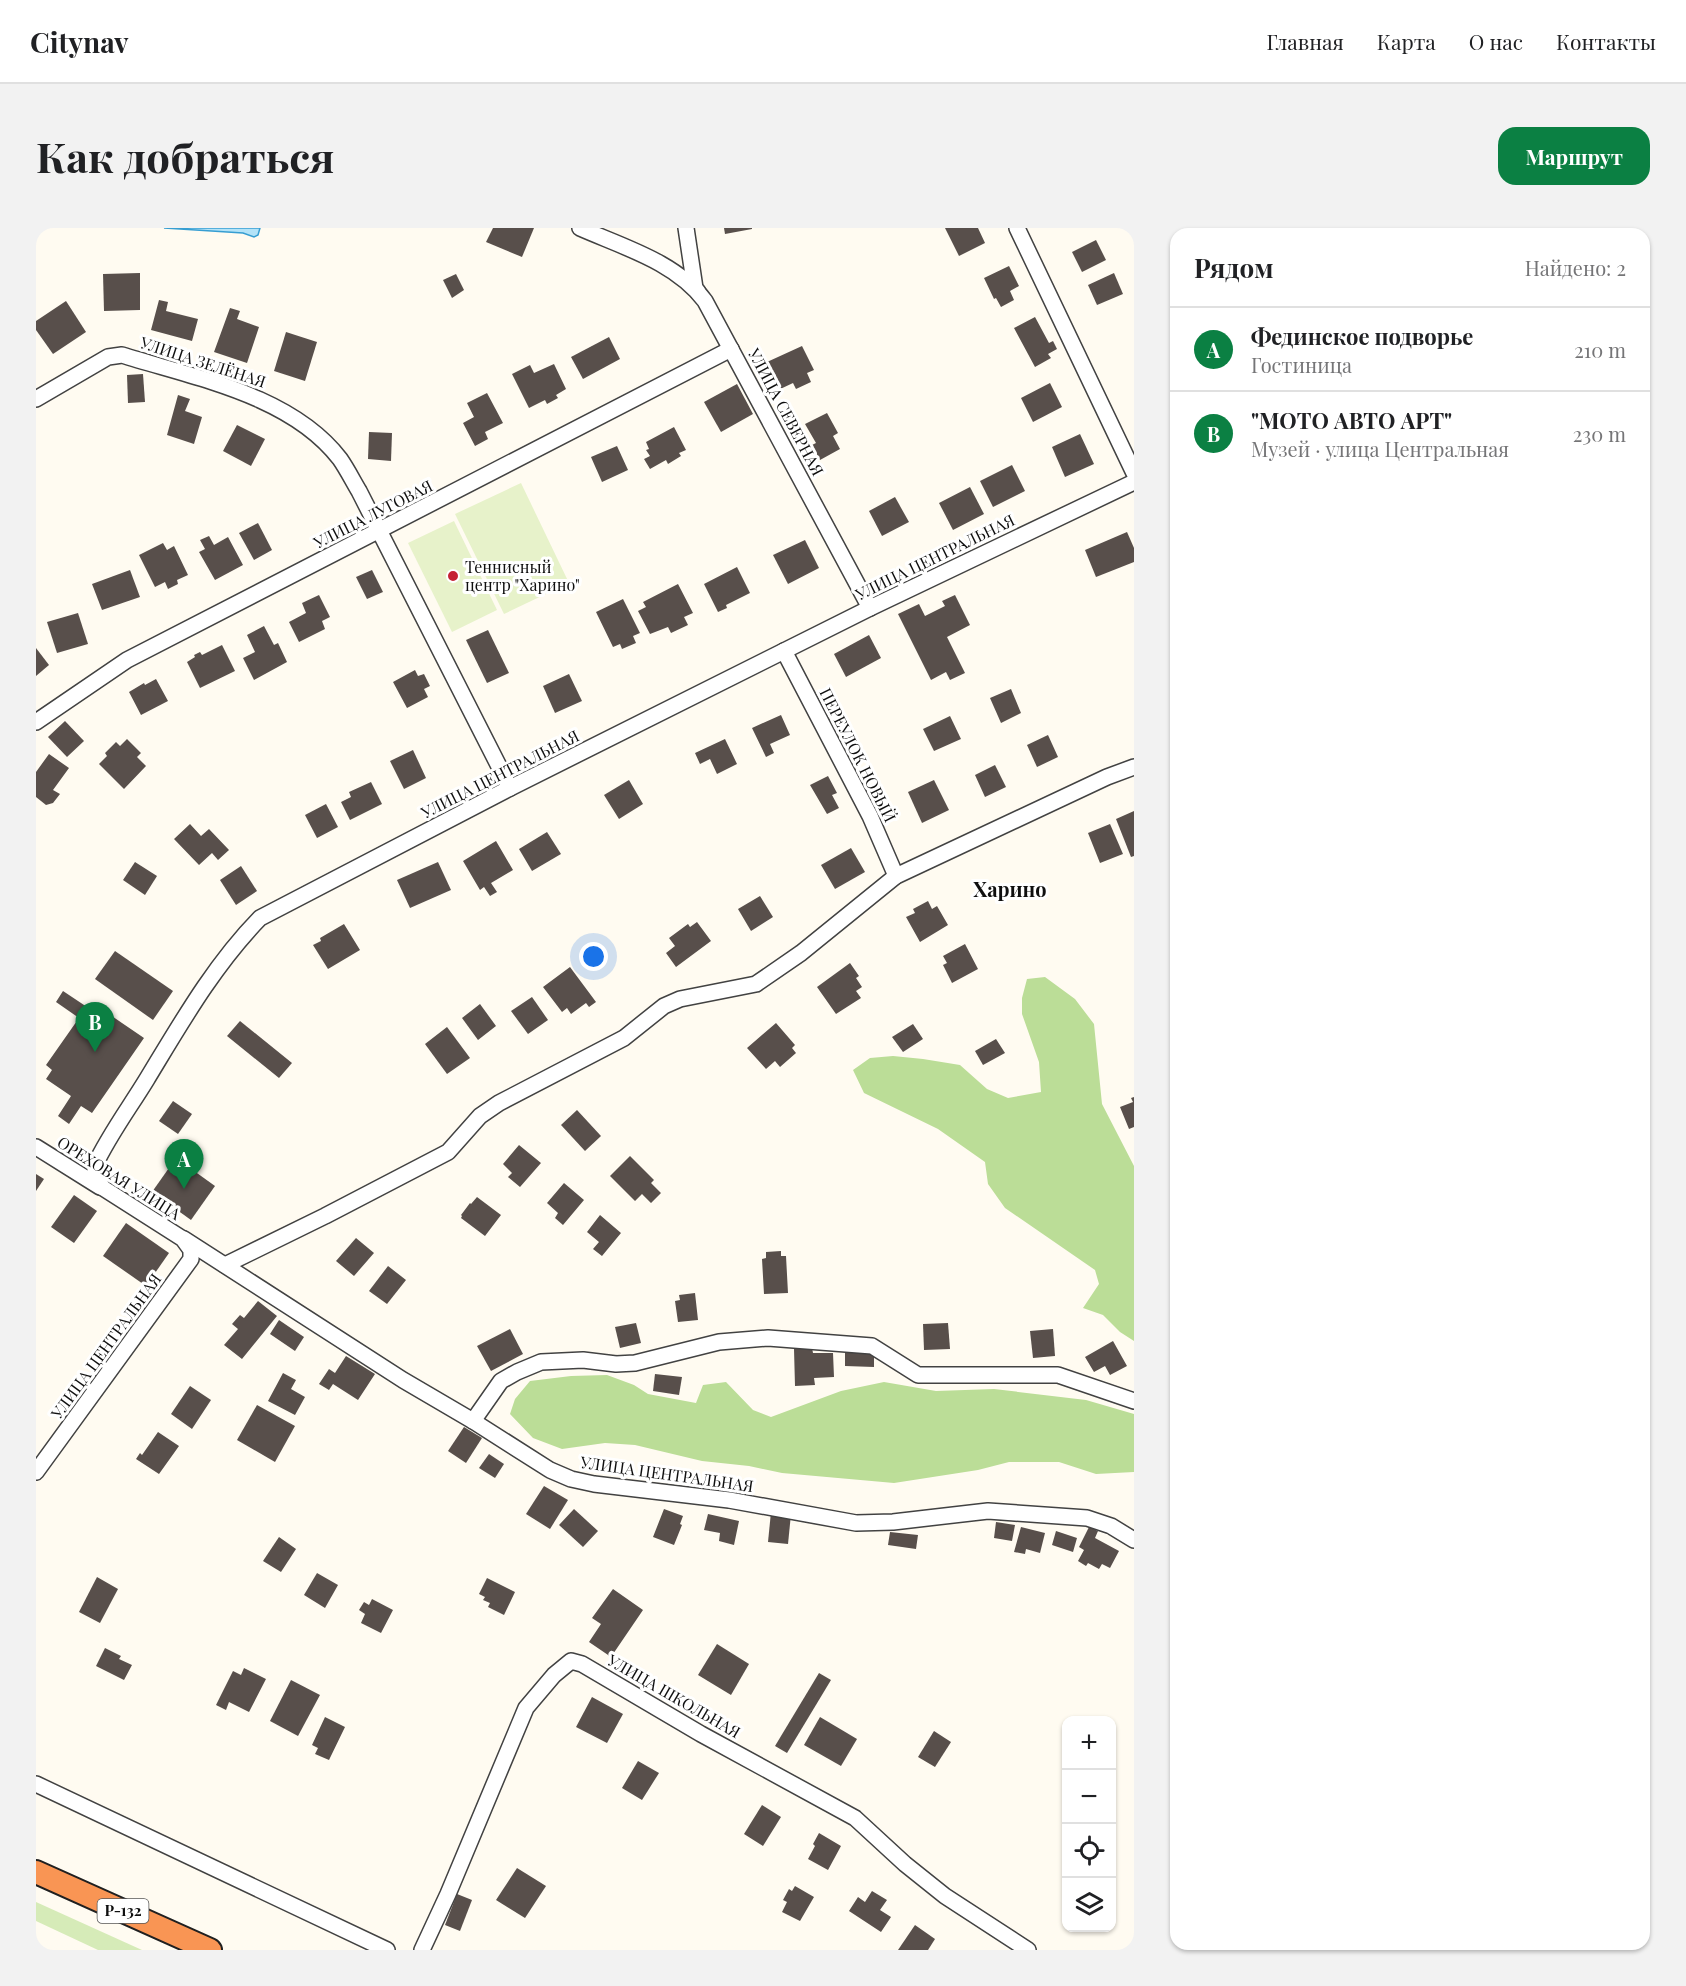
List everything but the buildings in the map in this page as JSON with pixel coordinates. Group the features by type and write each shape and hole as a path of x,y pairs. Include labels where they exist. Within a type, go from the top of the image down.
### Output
{"highway":[{"name":"Р-132","path":"36,1872 210,1950"}],"street":[{"path":"580,228 675,271 695,288"},
{"name":"УЛИЦА СЕВЕРНАЯ","path":"686,228 695,288 705,301 730,346 867,603"},
{"path":"1017,228 1134,473"},
{"name":"УЛИЦА ЛУГОВАЯ","path":"36,722 127,660 379,532 730,346"},
{"name":"УЛИЦА ЗЕЛЁНАЯ","path":"36,399 108,357 122,355 251,395 304,425 340,459 359,491 510,788"},
{"name":"УЛИЦА ЦЕНТРАЛЬНАЯ","path":"103,1188 95,1176 95,1165 100,1155 219,966 238,940 260,918 510,788 784,651 867,603 1134,482"},
{"name":"ПЕРЕУЛОК НОВЫЙ","path":"784,651 870,816 896,876"},
{"path":"225,1265 448,1152 480,1116 499,1103 624,1038 664,1006 680,999 756,984 801,953 896,876 1107,777 1134,767"},
{"name":"ОРЕХОВАЯ УЛИЦА","path":"36,1147 183,1239"},
{"name":"УЛИЦА ЦЕНТРАЛЬНАЯ","path":"183,1239 403,1380 550,1470 578,1481 729,1500 856,1523 893,1522 988,1511 1087,1518 1111,1526 1134,1540"},
{"name":"УЛИЦА ЦЕНТРАЛЬНАЯ","path":"36,1472 191,1259 191,1250 183,1239"},
{"path":"473,1421 501,1381 541,1362 566,1360 616,1364 635,1363 719,1342 768,1338 872,1346 918,1375 1058,1375 1134,1401"},
{"name":"УЛИЦА ШКОЛЬНАЯ","path":"422,1950 526,1708 554,1675 571,1661 582,1664 701,1734 855,1818 905,1864 945,1896 1028,1950"},
{"path":"36,1784 387,1950"}],"green space":[{"path":"521,483 569,583 504,614 455,514"},
{"name":"Теннисный центр \"Харино\"","path":"454,521 497,610 452,632 408,543"},
{"path":"1045,977 1075,999 1094,1024 1102,1104 1134,1166 1134,1341 1120,1332 1103,1315 1083,1308 1099,1284 1095,1270 1005,1208 988,1184 985,1162 938,1129 864,1093 853,1070 870,1058 893,1056 923,1059 960,1065 987,1089 1008,1098 1041,1092 1039,1062 1022,1014 1022,998 1027,979"},
{"path":"607,1375 634,1385 648,1394 696,1403 703,1385 726,1382 753,1410 771,1417 841,1391 884,1382 936,1391 994,1389 1086,1400 1134,1414 1134,1472 1096,1474 1059,1462 1009,1462 978,1470 894,1483 782,1473 749,1466 702,1461 635,1445 605,1443 562,1449 533,1438 510,1414 515,1399 530,1381"},
{"path":"36,1902 142,1950 98,1950 36,1921"}],"water":[{"path":"164,228 260,228 258,235 254,237 243,233"}],"place":[{"name":"Теннисный центр \"Харино\"","path":"453,576"},
{"name":"\"МОТО АВТО АРТ\"","path":"95,1052"},
{"name":"Фединское подворье","path":"184,1189"}],"district":[{"name":"Харино","path":"1010,890"}]}
